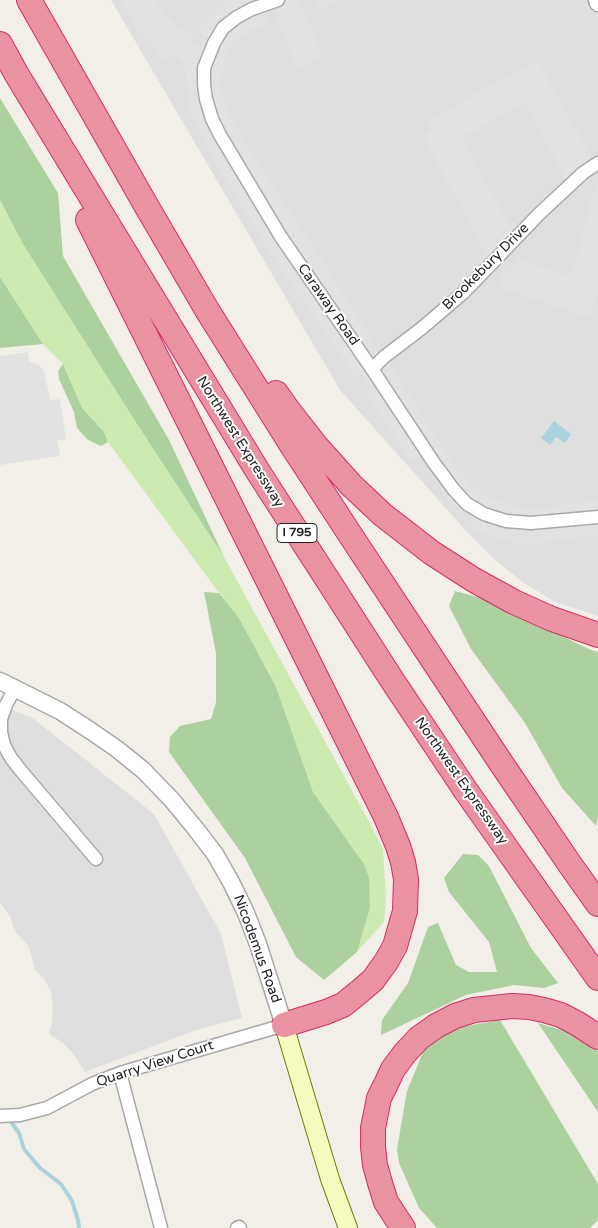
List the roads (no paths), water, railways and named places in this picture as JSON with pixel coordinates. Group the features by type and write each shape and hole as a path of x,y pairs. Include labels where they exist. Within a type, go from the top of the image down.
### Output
{"highway":[{"path":"29,0 207,310 293,447 506,771 598,904"},
{"name":"Northwest Expressway","path":"0,44 16,75 287,518 466,791 598,978"},
{"path":"16,75 386,817 403,862 406,879 405,911 394,946 386,962 373,980 343,1005 310,1018 284,1025"},
{"path":"147,207 217,302 288,410 317,447 352,486 383,514 432,553 474,580 514,602 552,619 598,635"},
{"path":"403,1228 386,1202 380,1183 375,1166 373,1128 379,1098 393,1069 419,1038 455,1016 474,1010 512,1006 528,1007 561,1015 598,1037"}],"main road":[{"name":"Nicodemus Road","path":"284,1025 330,1179 348,1228"}],"street":[{"name":"Caraway Road","path":"278,0 252,9 237,17 224,28 214,43 204,68 204,85 212,119 220,135 281,237 434,463 454,490 468,504 484,514 506,521 531,523 598,516"},
{"name":"Brookebury Drive","path":"372,369 384,357 463,293 539,214 583,173 598,163"},
{"name":"Nicodemus Road","path":"7,684 60,711 117,749 154,781 195,828 215,854 246,913 284,1025"},
{"path":"7,684 6,705 1,719 4,745 22,772 96,859"},
{"name":"Quarry View Court","path":"0,1116 20,1115 48,1108 92,1084 120,1073 284,1025"},
{"path":"120,1073 161,1228"}],"water":[{"path":"554,421 571,434 565,443 556,437 550,445 541,438"}],"waterway":[{"path":"9,1119 19,1133 24,1149 40,1168 61,1184 72,1201 79,1228"}]}
